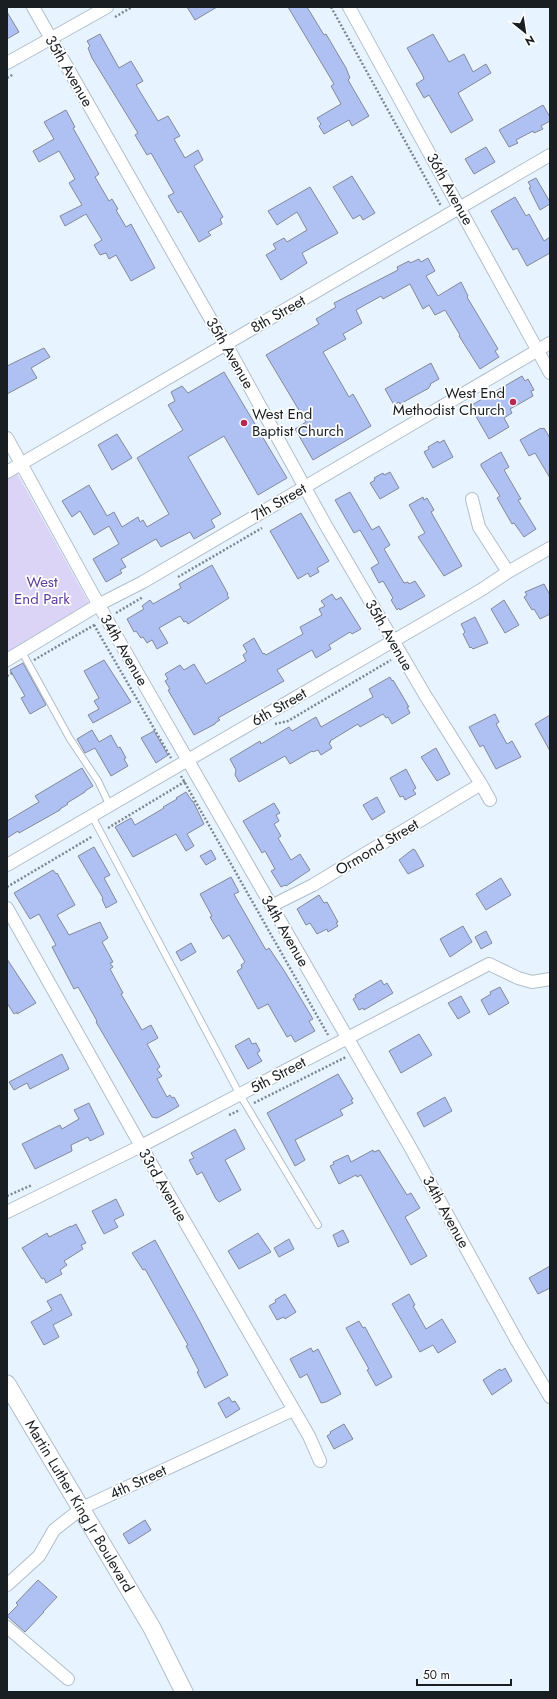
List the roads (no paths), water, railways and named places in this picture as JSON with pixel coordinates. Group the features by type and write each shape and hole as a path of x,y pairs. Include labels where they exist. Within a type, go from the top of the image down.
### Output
{"main road":[{"name":"Martin Luther King Jr Boulevard","path":"7,1384 152,1628 184,1692"}],"street":[{"name":"35th Avenue","path":"33,7 226,344 393,641 490,800"},
{"path":"7,63 107,7"},
{"name":"36th Avenue","path":"349,7 550,373"},
{"name":"8th Street","path":"7,472 550,155"},
{"name":"7th Street","path":"7,660 98,605 143,582 550,343"},
{"name":"34th Avenue","path":"7,438 98,605 348,1038 436,1193 517,1341 550,1397"},
{"path":"472,499 479,527 508,572"},
{"name":"6th Street","path":"7,865 110,806 173,762 393,641 550,548"},
{"name":"Ormond Street","path":"271,906 313,885 481,784"},
{"name":"33rd Avenue","path":"7,908 141,1146 309,1436 320,1461"},
{"name":"5th Street","path":"7,1212 141,1146 490,964 518,978 532,982 550,979"},
{"name":"4th Street","path":"7,1586 39,1556 54,1530 82,1508 293,1410"},
{"path":"7,1627 68,1680"}],"lane":[{"path":"22,652 70,739 98,781 110,806"},
{"path":"92,816 240,1095 318,1225"}],"place":[{"name":"West End Methodist Church","path":"513,402"},
{"name":"West End Baptist Church","path":"244,423"}],"park label":[{"name":"West End Park","path":"42,590"}]}
